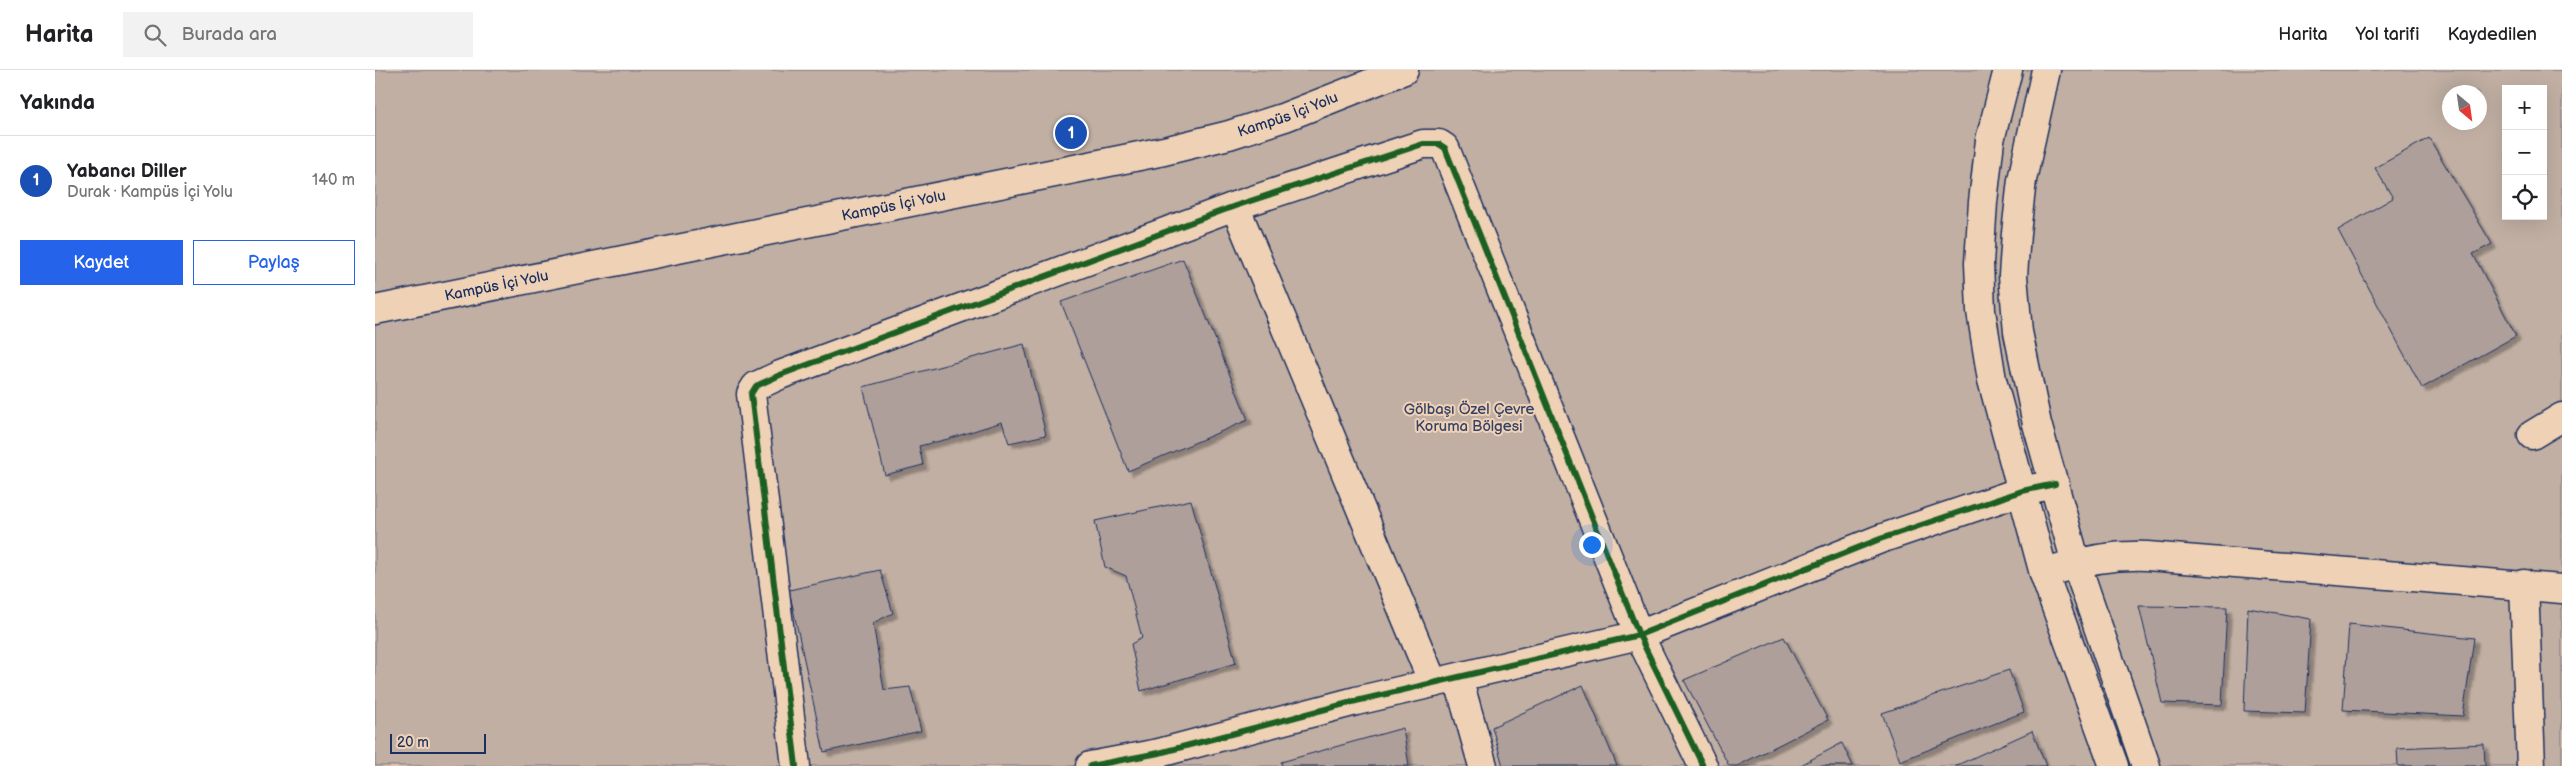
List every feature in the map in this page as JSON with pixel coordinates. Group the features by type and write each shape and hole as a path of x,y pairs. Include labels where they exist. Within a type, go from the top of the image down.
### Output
{"street":[{"name":"Kampüs İçi Yolu","path":"375,310 1164,151 1229,135 1285,117 1404,70"},
{"path":"2008,70 1991,140 1983,202 1979,263 1981,311 1992,380 2045,574 2114,766"},
{"path":"2046,70 2022,180 2013,276 2018,332 2037,424 2076,563 2146,766"},
{"path":"796,766 751,394 756,386 780,374 1235,206 1423,144 1439,144 1445,148 1639,635 1703,766"},
{"path":"1235,206 1483,766"},
{"path":"2532,435 2562,416"},
{"path":"1090,766 1160,760 1356,701 1639,635 1880,539 2022,491 2055,484"},
{"path":"2045,574 2076,563 2119,555 2524,584 2562,589"},
{"path":"2524,584 2531,766"}],"green space":[{"name":"Gölbaşı Özel Çevre Koruma Bölgesi","path":"375,70 2562,70 2562,766 375,766"}],"building":[{"path":"2429,138 2492,244 2473,254 2516,336 2422,388 2338,230 2393,198 2375,168"},
{"path":"1183,259 1248,420 1128,471 1061,302"},
{"path":"1024,344 1046,435 1009,443 1002,422 919,446 923,465 885,475 863,387"},
{"path":"1191,500 1236,663 1141,691 1131,644 1142,638 1126,576 1105,567 1095,521"},
{"path":"880,570 893,613 873,623 884,690 910,687 921,731 824,752 789,590"},
{"path":"2139,606 2227,607 2222,705 2162,703"},
{"path":"2248,608 2311,619 2305,713 2244,711"},
{"path":"2349,624 2474,638 2463,716 2343,710"},
{"path":"1784,637 1828,720 1737,766 1729,766 1684,680"},
{"path":"2009,670 2024,712 1900,761 1882,713"},
{"path":"1583,685 1617,766 1503,766 1492,727"},
{"path":"1403,728 1409,766 1282,766 1281,762"},
{"path":"2032,731 2046,766 1955,766"},
{"path":"1842,743 1853,766 1799,766"},
{"path":"2484,744 2485,766 2398,766 2397,748"}],"cycle path":[{"path":"796,766 751,394 756,386 780,375 1235,206 1423,144 1439,144 1445,148 1639,635 1703,766"},
{"path":"1090,766 1159,753 1356,701 1639,635 1880,539 2022,491 2055,484"}],"place":[{"name":"Yabancı Diller","path":"1071,133"}]}
